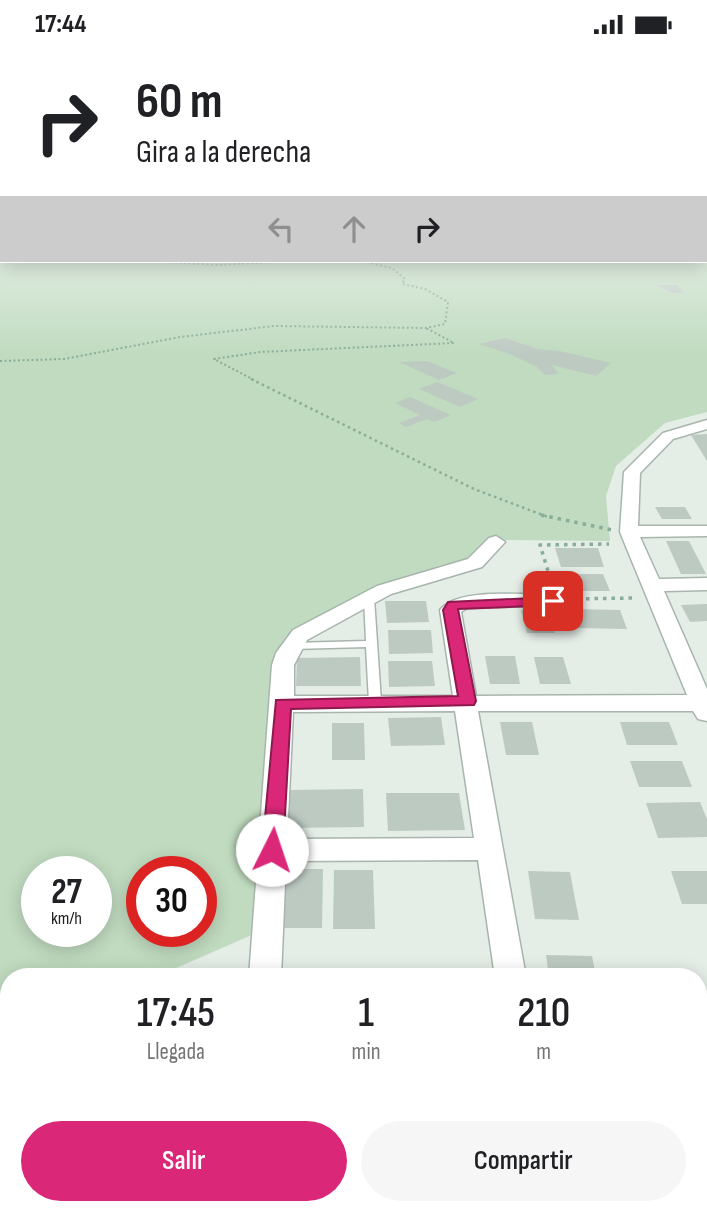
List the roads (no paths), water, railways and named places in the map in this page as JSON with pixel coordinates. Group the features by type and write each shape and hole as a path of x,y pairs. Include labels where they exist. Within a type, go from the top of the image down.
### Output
{"street":[{"path":"282,704 467,701 705,707 629,532 632,472 668,436 707,425"},
{"path":"629,532 707,531"},
{"path":"265,968 284,666 291,646 300,635 369,598 415,580 475,563 496,543"},
{"path":"650,585 707,585"},
{"path":"510,968 450,610 453,605 554,596"},
{"path":"272,850 490,849"}],"lane":[{"path":"369,598 375,702"},
{"path":"291,646 370,644"}]}
